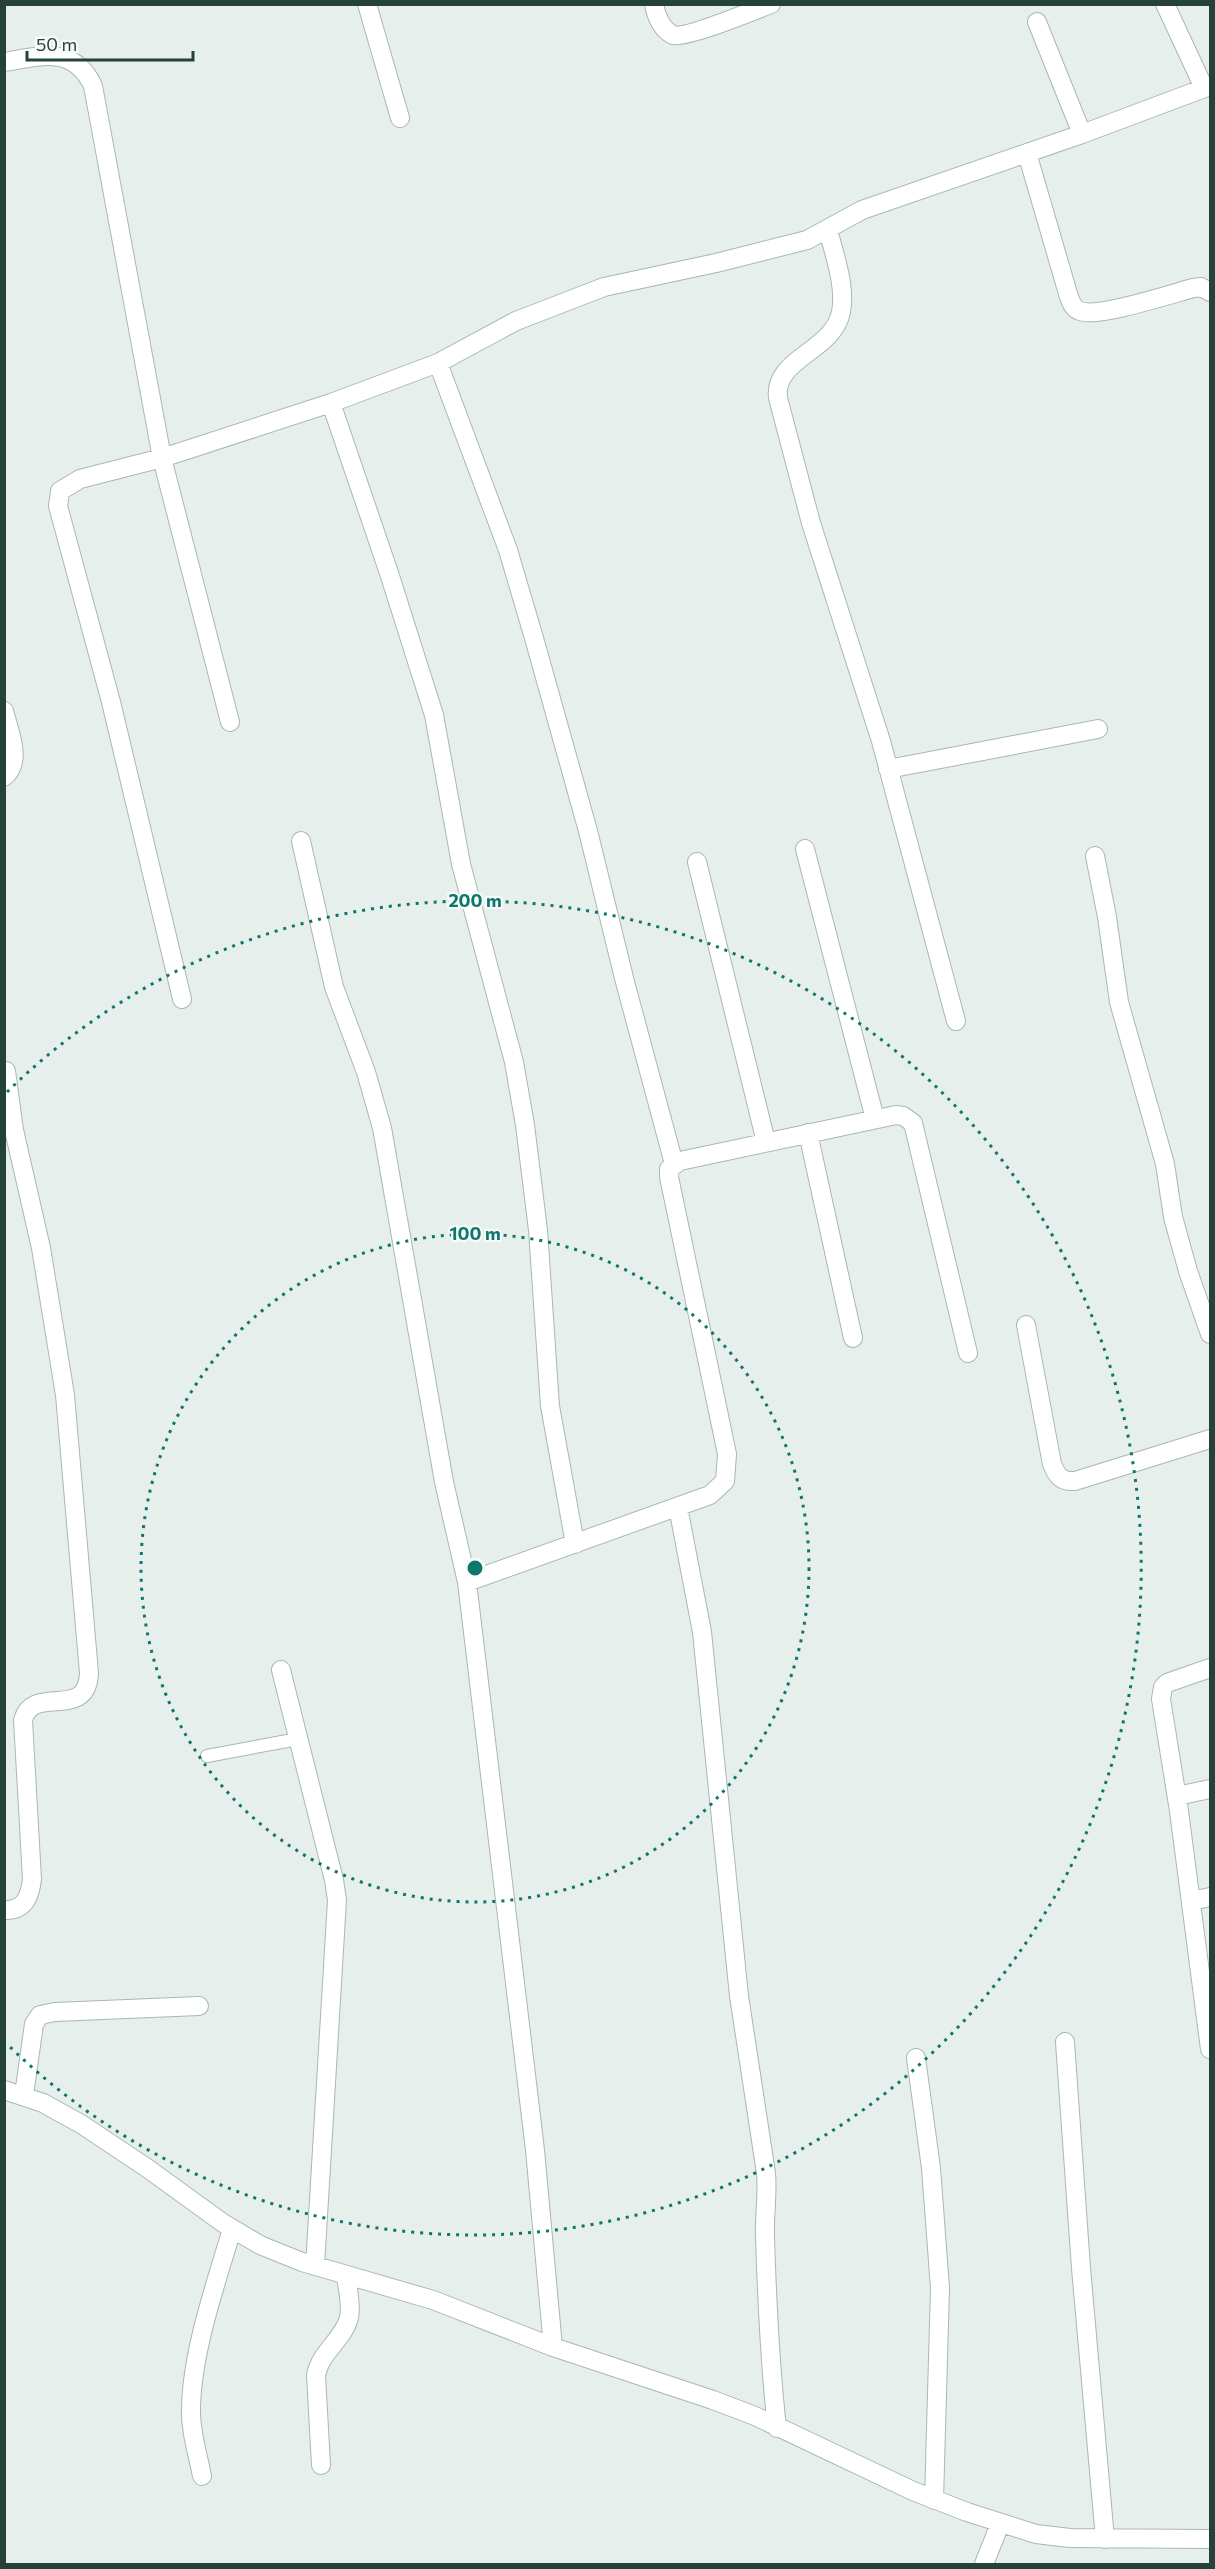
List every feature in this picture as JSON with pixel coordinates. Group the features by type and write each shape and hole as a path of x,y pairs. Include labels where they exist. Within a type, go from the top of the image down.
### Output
{"street":[{"path":"367,4 400,118"},
{"path":"654,4 666,30 681,36 771,4"},
{"path":"182,999 111,702 58,506 60,491 69,484 90,476 162,458 331,404 438,363 516,321 604,287 716,263 807,240 862,210 1082,134 1207,87 1165,4"},
{"path":"1037,22 1082,134"},
{"path":"4,62 41,56 58,56 79,63 93,86 162,458 230,722"},
{"path":"1027,153 1069,297 1076,309 1081,312 1101,311 1201,287 1210,292"},
{"path":"828,229 840,282 841,313 829,336 780,378 777,389 778,398 812,523 888,769 956,1021"},
{"path":"438,363 508,550 534,638 588,831 625,982 674,1164"},
{"path":"331,404 389,573 434,716 461,864 514,1062 525,1125 538,1230 550,1406 575,1544"},
{"path":"4,711 14,753 13,765 4,777"},
{"path":"888,769 1098,729"},
{"path":"301,841 334,987 366,1072 382,1128 444,1482 467,1582 535,2150 553,2347"},
{"path":"805,849 875,1119"},
{"path":"1095,856 1107,917 1119,1002 1164,1164 1173,1217 1188,1271 1210,1334"},
{"path":"697,862 766,1142"},
{"path":"4,1910 11,1910 24,1904 28,1898 32,1879 23,1720 25,1713 36,1703 72,1700 79,1696 88,1684 89,1673 65,1395 41,1248 14,1130 6,1071"},
{"path":"467,1582 710,1495 725,1481 726,1454 669,1177 669,1169 674,1164 688,1158 875,1119 903,1116 913,1123 968,1353"},
{"path":"808,1133 853,1338"},
{"path":"1026,1325 1052,1464 1059,1478 1066,1482 1075,1481 1210,1439"},
{"path":"678,1507 702,1632 739,1996 768,2190 764,2228 777,2428"},
{"path":"1210,1668 1172,1680 1163,1687 1161,1699 1177,1796 1210,2049"},
{"path":"281,1670 334,1880 337,1900 315,2266"},
{"path":"1177,1796 1210,1789"},
{"path":"1191,1901 1210,1897"},
{"path":"24,2095 34,2024 40,2015 55,2012 199,2006"},
{"path":"1065,2042 1081,2268 1105,2539"},
{"path":"916,2058 936,2218 940,2288 934,2500"},
{"path":"4,2090 43,2103 81,2124 232,2229 260,2245 315,2266 433,2300 553,2347 713,2400 934,2500 1000,2524 1036,2534 1105,2539 1210,2539"},
{"path":"202,2476 191,2409 193,2386 210,2305 232,2229"},
{"path":"321,2465 316,2375 318,2364 348,2319 350,2307 346,2275"},
{"path":"984,2565 1000,2524"}],"lane":[{"path":"207,1756 298,1739"}]}
